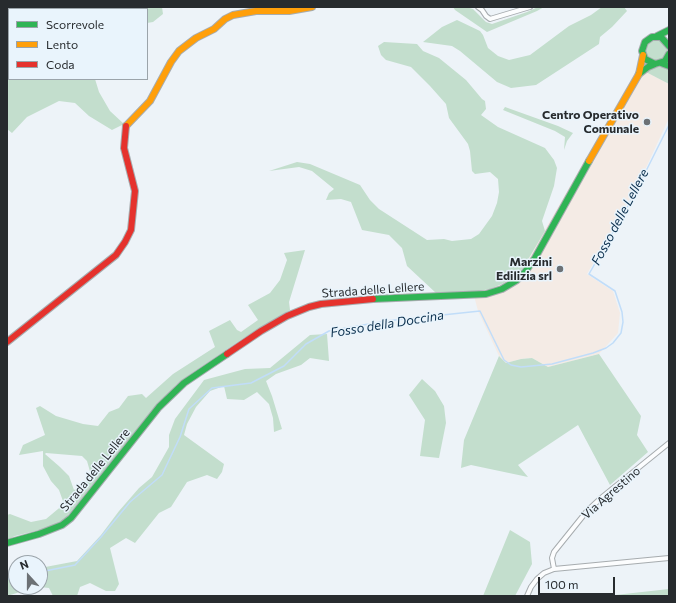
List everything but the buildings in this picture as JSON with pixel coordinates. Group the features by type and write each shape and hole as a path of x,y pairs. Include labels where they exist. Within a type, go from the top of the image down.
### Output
{"street":[{"path":"7,342 116,255 125,242 131,230 134,191 124,148 126,126 150,101 171,62 179,52 196,38 214,29 225,19 233,16 256,12 289,11 312,7"},
{"path":"478,7 490,19 530,7"},
{"path":"657,36 669,30"},
{"path":"657,36 664,39 669,46"},
{"name":"Strada delle Lellere","path":"7,543 39,534 62,525 71,518 160,407 184,383 254,335 287,316 315,305 350,300 480,295 498,291 513,283 525,272 535,258 638,74 645,42 648,39 657,36"},
{"name":"Strada delle Lellere","path":"638,74 647,67 665,61 669,54"},
{"path":"643,55 648,61 669,66"},
{"name":"Via Agrestino","path":"554,569 552,558 554,552 587,511 669,443"},
{"path":"527,596 531,587 544,573 554,569 669,558"}],"shaded area":[{"path":"638,67 669,84 669,118 638,185 587,274 613,291 620,313 618,333 599,354 548,367 532,358 506,363 499,356 478,311 473,292 490,289 502,284 523,268"}],"green space":[{"path":"162,7 163,14 153,22 148,23 148,8 44,8"},
{"path":"453,7 466,7 473,9 486,22 492,24 538,7 544,7 487,32 455,10"},
{"path":"602,7 624,7 627,11 600,37 599,44 536,85 511,88 497,82 452,46 423,42 442,27 457,20 480,31 488,48 498,56 509,60 530,55 569,26 591,15"},
{"path":"656,39 664,42 667,50 664,58 656,61 648,58 645,50 648,42"},
{"path":"384,42 417,44 423,51 439,58 466,80 485,101 486,109 481,115 498,127 545,148 554,160 557,168 554,186 542,221 545,231 523,268 516,276 502,284 490,289 473,292 436,293 407,266 402,248 389,235 362,230 351,202 341,199 326,200 329,193 334,189 312,171 299,167 269,171 297,162 310,164 360,185 370,200 379,209 427,240 444,239 452,241 471,239 479,234 492,216 497,203 499,192 498,179 490,172 475,174 472,171 468,144 449,118 446,104 411,67 386,60 381,55 378,46"},
{"path":"657,66 664,67 669,70 669,84 646,72"},
{"path":"8,71 8,80 95,80 99,92 110,111 124,124 112,130 89,116 75,103 59,101 27,117 12,133 7,129"},
{"path":"505,107 573,133 567,141 564,150 565,137 555,131 503,110"},
{"path":"305,250 289,302 290,310 242,339 176,385 153,409 65,519 48,528 15,536 7,540 7,515 10,514 31,522 46,519 64,504 59,490 51,481 43,466 43,451 19,455 23,445 45,435 36,408 40,406 56,416 83,424 98,426 109,412 119,408 128,396 142,394 146,398 173,374 215,347 209,331 230,320 237,330 241,332 258,320 248,305 270,293 280,280 287,260 284,253","holes":["45,454 82,456 87,461 91,475 87,481 74,490 69,476"]},
{"path":"327,334 329,361 310,358 301,365 276,374 266,381 282,429 274,432 273,418 269,404 257,392 244,400 227,399 224,386 210,391 196,407 187,424 184,435 224,464 222,472 217,479 207,475 187,482 171,507 159,513 135,543 126,538 110,548 119,584 115,591 106,591 90,583 80,587 77,596 53,596 48,588 48,566 77,561 101,535 139,488 152,477 169,447 169,435 175,419 204,380 245,369 270,368 310,335"},
{"path":"599,354 641,416 637,435 648,452 610,485 578,425 518,465 528,477 471,465 461,468 464,440 499,356 506,363 532,358 548,367"},
{"path":"422,379 435,391 444,406 446,423 439,458 420,456 425,420 409,395"},
{"path":"510,530 530,542 532,564 515,596 483,596"},
{"path":"7,575 8,595 10,595 7,596"},
{"path":"669,589 669,596 606,596"}],"waterway":[{"name":"Fosso della Doccina","path":"48,570 75,565 130,502 162,475 180,437 189,409 212,388 251,383 284,366 306,344 329,331 386,321 480,311 504,360 511,365 521,367 552,364 593,353 606,348 613,343 621,333 623,322 622,312 615,291 589,274 633,197 669,125"}],"traffic: fast":[{"path":"657,36 669,30"},
{"path":"669,46 661,37 652,37 645,42 642,51 645,59 655,64 665,61 669,54"},
{"path":"661,63 669,66"},
{"path":"639,74 655,64"},
{"path":"373,299 486,294 502,289 517,280 535,258 589,161"},
{"path":"7,543 39,534 62,525 71,518 159,407 184,383 227,354"}],"traffic: slow":[{"path":"126,126 150,101 171,62 179,51 196,38 214,29 225,19 233,15 256,11 289,11 312,7"},
{"path":"589,161 639,74 643,55"}],"traffic: jam":[{"path":"7,342 116,255 125,242 131,230 135,191 124,148 126,126"},
{"path":"227,354 261,331 287,316 309,307 321,304 373,299"}],"place":[{"name":"Centro Operativo Comunale","path":"647,122"},
{"name":"Marzini Edilizia srl","path":"560,269"}],"water label":[{"name":"Fosso delle Lellere","path":"620,217"}]}
